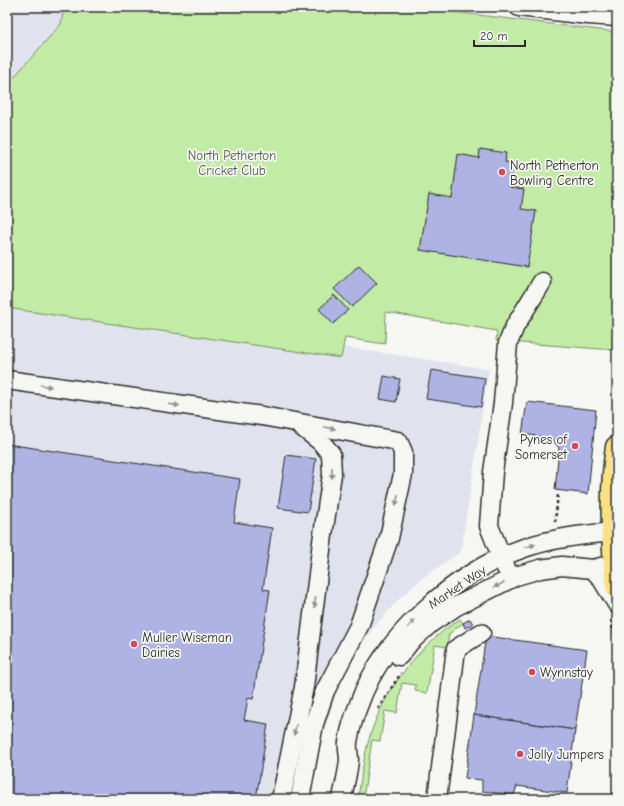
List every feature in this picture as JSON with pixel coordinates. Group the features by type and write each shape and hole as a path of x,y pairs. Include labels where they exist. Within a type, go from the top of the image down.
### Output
{"main road":[{"path":"617,447 613,472 617,586"}],"street":[{"path":"519,7 617,17"},
{"path":"542,282 515,326 508,343 503,404 493,472 489,526 501,558 507,569 531,562 556,567 593,569 616,563"},
{"path":"7,380 296,422 398,441 403,452 403,474 389,538 359,626 342,655 325,691 314,724 300,799"},
{"path":"281,799 304,687 332,474 331,454 322,442 296,422"},
{"name":"Market Way","path":"342,799 349,760 348,743 364,691 382,659 396,639 422,611 441,595 501,558 524,548 547,542 614,532"},
{"name":"Market Way","path":"348,743 376,688 410,642 431,623 455,607 516,576 556,567"},
{"path":"593,569 601,578 613,608"},
{"path":"437,799 456,649 481,633"}],"path":[{"path":"554,524 558,494"},
{"path":"613,608 617,645"}],"shaded area":[{"path":"7,7 64,7 61,24 7,85"},
{"path":"7,308 341,358 343,347 489,369 461,551 420,580 399,599 370,632 355,655 340,683 322,736 311,799 7,799"}],"green space":[{"name":"North Petherton Cricket Club","path":"64,7 414,7 616,32 614,350 496,341 497,331 386,312 385,344 345,338 341,358 7,308 7,85 61,24"},
{"path":"460,619 463,623 449,634 447,647 435,645 427,693 415,691 416,685 402,683 397,713 385,711 380,741 372,740 363,799 358,799 363,766 371,733 385,700 406,668 418,654 446,629"}],"building":[{"path":"480,149 506,153 505,162 513,163 510,187 524,189 521,209 536,211 527,267 420,250 429,194 452,198 458,154 479,158"},
{"path":"359,265 377,283 352,307 334,289"},
{"path":"334,295 348,310 333,324 319,309"},
{"path":"431,370 485,378 481,407 426,399"},
{"path":"384,376 400,379 396,402 380,399"},
{"name":"Pynes of Somerset","path":"527,402 596,410 588,494 555,490 559,448 551,438 522,434"},
{"name":"Muller Wiseman Dairies","path":"7,444 240,479 234,522 272,528 263,589 270,590 253,699 248,698 244,720 268,724 256,799 7,799"},
{"path":"286,455 316,459 308,512 278,508"},
{"path":"470,619 473,624 465,628 463,623"},
{"name":"Wynnstay","path":"486,636 587,650 575,730 474,715"},
{"name":"Jolly Jumpers","path":"474,715 575,730 567,793 517,786 514,795 482,791 482,780 465,778"}],"place":[{"name":"North Petherton Bowling Centre","path":"502,172"},
{"name":"Pynes of Somerset","path":"575,446"},
{"name":"Muller Wiseman Dairies","path":"134,644"},
{"name":"Wynnstay","path":"532,672"},
{"name":"Jolly Jumpers","path":"520,754"}]}
